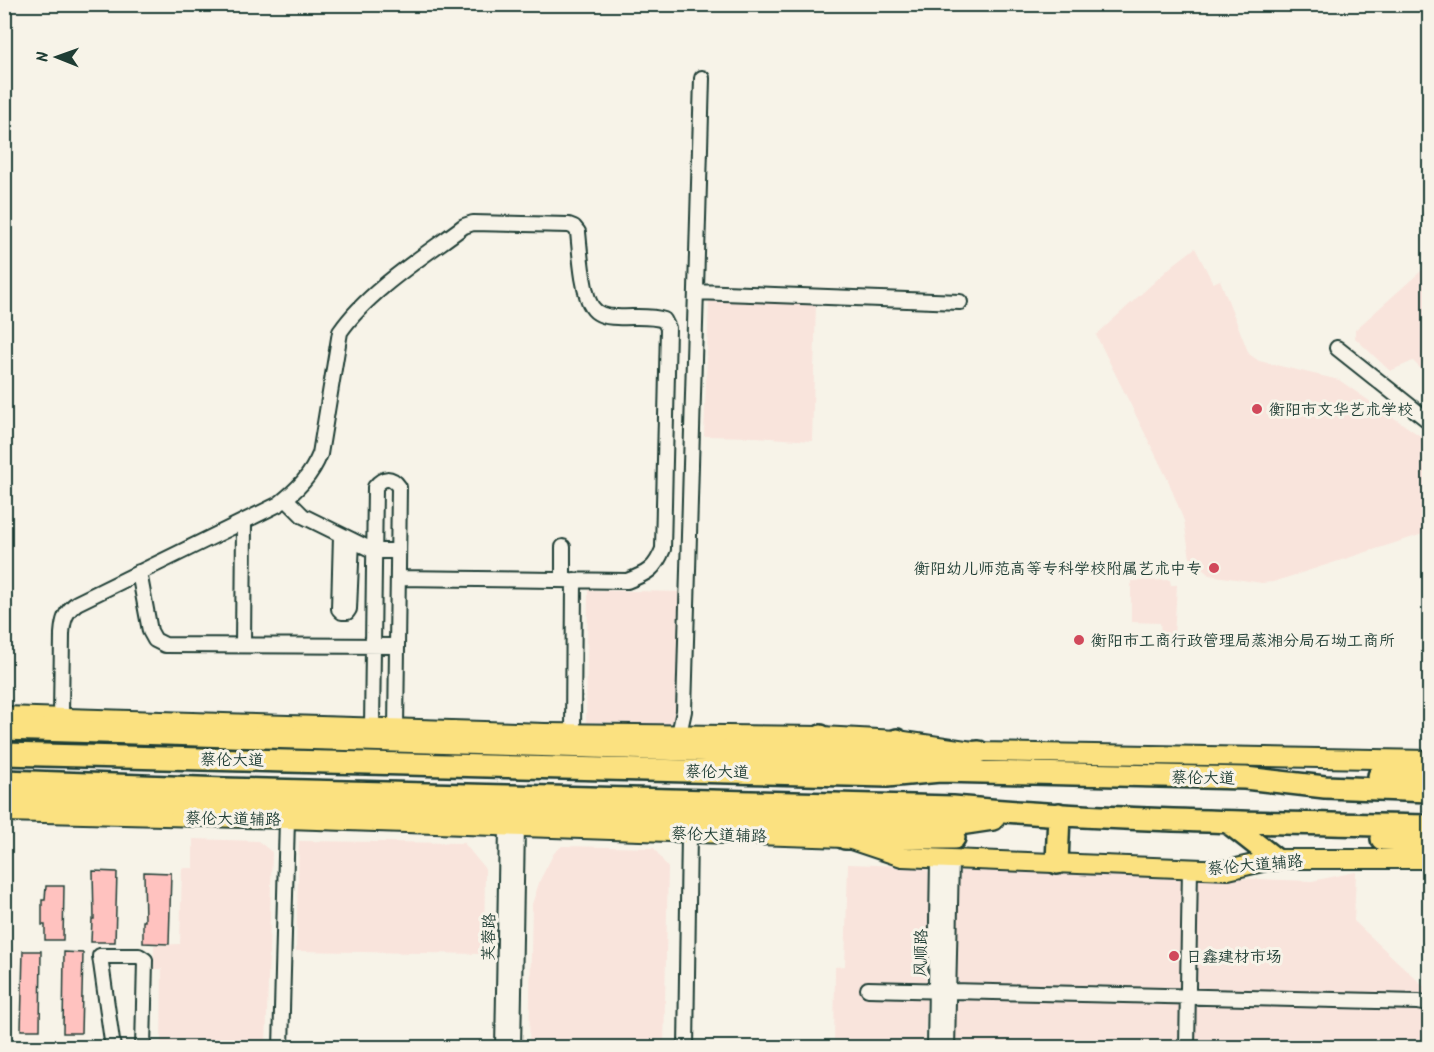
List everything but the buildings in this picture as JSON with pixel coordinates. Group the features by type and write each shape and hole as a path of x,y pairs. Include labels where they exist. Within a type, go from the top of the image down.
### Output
{"highway":[{"path":"4,729 326,740 367,732 821,745 922,758 979,752"},
{"path":"897,740 940,771"},
{"name":"蔡伦大道","path":"4,754 887,776 940,771 1245,778 1325,787 1430,791"},
{"path":"1245,778 1430,775"},
{"name":"蔡伦大道","path":"4,781 225,789 953,807 1029,814 1229,823 1430,826"},
{"path":"4,798 287,812 765,827 953,825 1029,814"},
{"path":"846,838 954,838 1029,814"},
{"path":"1057,863 1059,814"},
{"path":"1229,823 1329,835 1430,842"},
{"path":"1229,823 1275,859"}],"main road":[{"path":"4,716 367,732 396,728 573,733 679,742"},
{"path":"821,745 897,740 979,752 1430,760"},
{"name":"蔡伦大道辅路","path":"4,812 287,812"},
{"name":"蔡伦大道辅路","path":"765,827 846,838 903,857 1228,870 1275,859 1430,860"}],"street":[{"path":"679,742 684,711 702,78"},
{"path":"61,717 62,621 68,610 77,603 279,504 301,487 313,470 320,454 340,332 376,293 464,226 473,223 574,226 578,232 590,305 596,312 614,317 656,317 664,320 668,328 663,549 658,562 646,574 627,581 398,578"},
{"path":"696,292 960,302"},
{"path":"1337,348 1430,422"},
{"path":"367,732 373,645 375,487 387,478 399,487 396,728"},
{"path":"286,499 303,516 374,551 398,551"},
{"path":"243,645 244,522"},
{"path":"563,547 568,580 573,733"},
{"path":"140,572 150,631 155,640 165,645 397,645"},
{"path":"281,1047 287,812"},
{"name":"芙蓉路","path":"503,1047 512,819"},
{"name":"芙蓉路","path":"512,819 513,1047"},
{"path":"686,1047 689,824"},
{"name":"风顺路","path":"945,859 942,991 947,1047"},
{"path":"1187,1047 1190,868"},
{"path":"113,1047 100,956 140,956 145,960 143,1047"},
{"path":"868,989 1430,1004"},
{"name":"风顺路","path":"934,1047 942,991"}],"shaded area":[{"name":"衡阳市文华艺术学校","path":"1195,248 1213,283 1220,280 1249,354 1259,361 1339,380 1429,442 1429,532 1273,582 1262,583 1209,575 1190,558 1184,521 1168,480 1096,335"},
{"path":"1429,264 1429,377 1413,361 1390,371 1355,338 1355,330"},
{"path":"709,301 816,304 812,441 704,436"},
{"path":"1170,580 1171,585 1177,585 1174,637 1161,634 1160,623 1131,622 1131,581"},
{"path":"588,590 682,592 678,715 670,724 586,722"},
{"path":"193,839 258,841 272,852 266,1047 161,1047 162,969 153,969 154,945 180,944 182,868 193,868"},
{"path":"299,841 464,843 485,869 484,954 296,951"},
{"path":"562,846 654,848 668,868 664,1047 529,1047 532,904 540,880 554,853"},
{"path":"848,864 925,867 930,874 925,1047 834,1048 835,967 845,966"},
{"name":"日鑫建材市场","path":"966,868 1312,881 1356,872 1354,921 1429,991 1429,1047 955,1048 959,871"}],"place":[{"name":"衡阳市文华艺术学校","path":"1257,409"},
{"name":"衡阳幼儿师范高等专科学校附属艺术中专","path":"1214,568"},
{"name":"衡阳市工商行政管理局蒸湘分局石坳工商所","path":"1079,640"},
{"name":"日鑫建材市场","path":"1174,956"}]}
